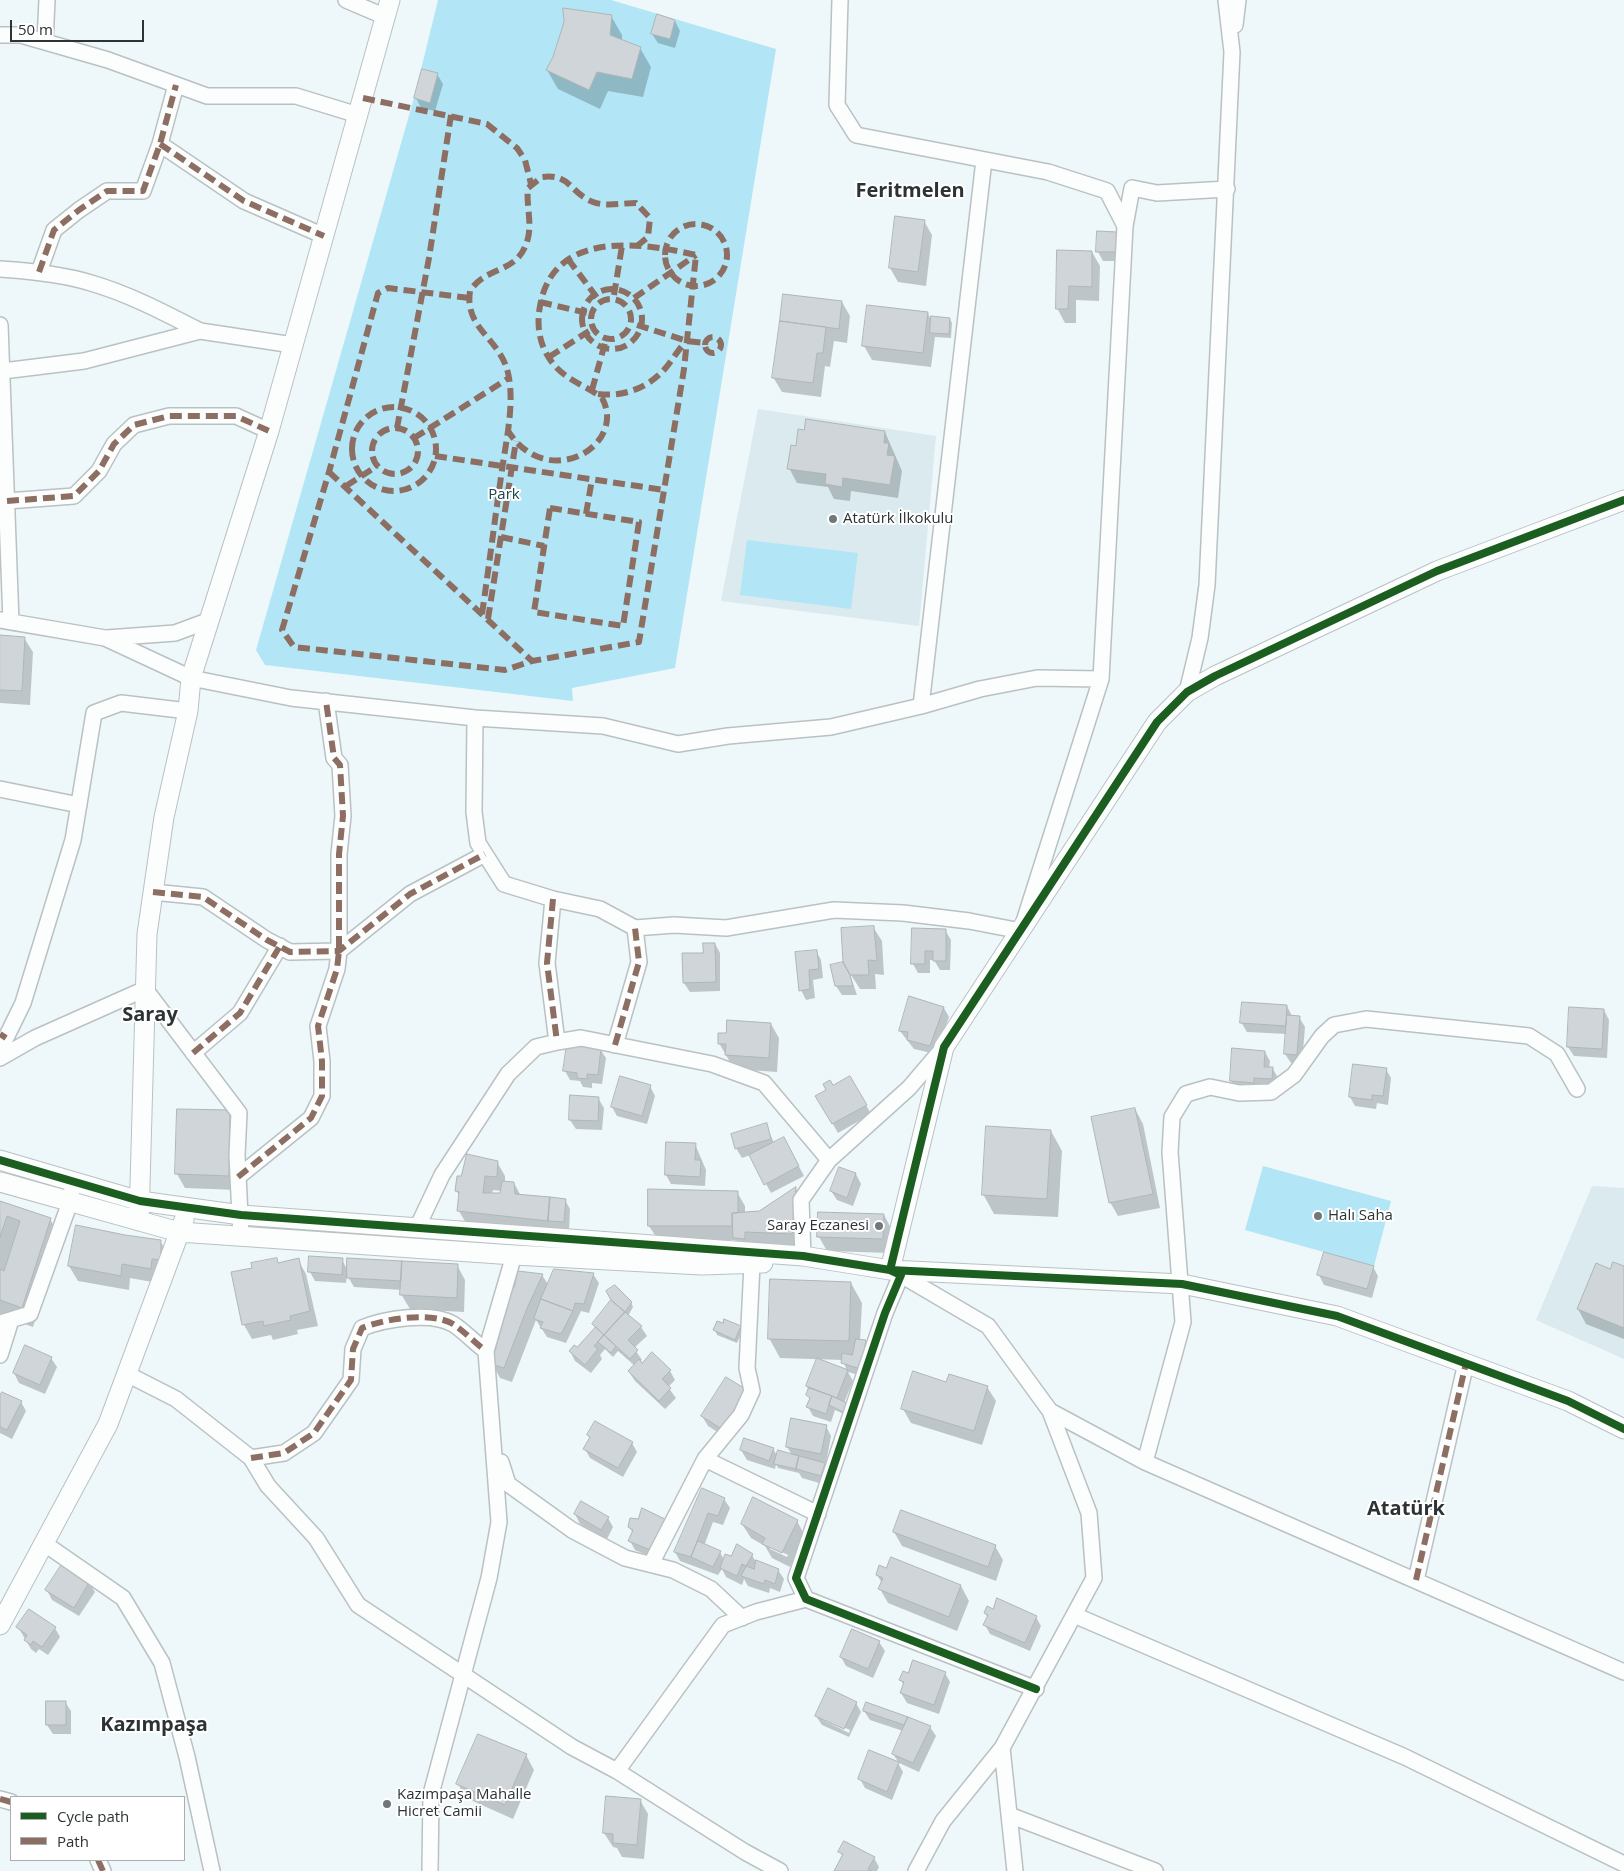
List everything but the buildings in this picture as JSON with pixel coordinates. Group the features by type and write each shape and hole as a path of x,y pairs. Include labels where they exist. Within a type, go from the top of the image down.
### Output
{"street":[{"path":"45,42 47,0"},
{"path":"139,1221 147,934 164,817 188,711 191,678 269,431 388,8 346,0"},
{"path":"840,0 837,105 856,135 1048,172 1107,191 1125,226"},
{"path":"1226,0 1232,52"},
{"path":"1187,692 1200,638 1207,586 1232,52 1238,0"},
{"path":"0,35 20,35 108,60 208,96 296,96 358,115"},
{"path":"38,272 54,230 79,210 107,191 143,191 160,144 176,85"},
{"path":"160,144 244,201 324,236"},
{"path":"921,706 984,160"},
{"path":"1021,931 1101,679 1125,226 1132,188 1157,193 1227,189"},
{"path":"0,269 38,272 91,283 141,302 200,331 293,345"},
{"path":"0,325 7,501 5,621 106,638 175,633 210,620"},
{"path":"2,371 84,361 200,331"},
{"path":"7,501 74,496 99,471 114,444 134,425 169,416 236,416 269,431"},
{"path":"803,1256 801,1200 829,1160 908,1088 944,1047 1157,722 1187,692 1437,571 1624,500"},
{"path":"106,638 191,678 292,698 475,718 603,726 678,744 728,736 831,727 921,706 980,689 1037,678 1101,679"},
{"path":"238,1177 311,1118 322,1096 322,1061 318,1026 337,969 339,951 339,854 343,816 340,765 334,758 326,702"},
{"path":"2,1041 26,994 73,840 94,713 122,703 188,711"},
{"path":"475,718 474,812 478,842 504,884 600,909 635,928 674,925 726,928 834,910 903,912 969,921 1021,931"},
{"path":"0,789 79,805"},
{"path":"153,892 203,897 290,952 339,951 410,894 485,854"},
{"path":"553,898 547,963 557,1042"},
{"path":"615,1045 640,962 635,928"},
{"path":"194,1053 240,1013 280,946"},
{"path":"145,989 239,1113 238,1177 241,1236"},
{"path":"0,1058 35,1038 145,989"},
{"path":"1145,1462 1184,1322 1170,1152 1172,1117 1186,1094 1210,1087 1239,1094 1271,1092 1294,1075 1322,1036 1334,1026 1366,1018 1529,1036 1557,1054 1577,1088"},
{"path":"417,1228 442,1174 508,1074 536,1046 581,1038 712,1064 764,1083 829,1160"},
{"path":"806,1600 796,1578 886,1314 944,1047"},
{"path":"0,1160 140,1201 241,1215 803,1256 896,1273 1182,1284 1337,1316 1568,1401 1624,1429"},
{"path":"0,1182 180,1232 514,1255 702,1265 752,1264 803,1256"},
{"path":"0,1355 6,1321 30,1314 70,1202 73,1182"},
{"path":"0,1625 108,1424 189,1207"},
{"path":"430,1871 432,1794 489,1578 500,1522 486,1351 514,1255"},
{"path":"651,1564 705,1459 741,1415 752,1391 747,1368 752,1264"},
{"path":"896,1273 988,1326 1050,1411 1089,1513 1094,1578 1036,1689 1002,1748 943,1821 916,1871"},
{"path":"251,1458 284,1453 314,1433 351,1380 353,1349 362,1328 376,1322 419,1317 452,1323 486,1351"},
{"path":"1416,1580 1466,1363"},
{"path":"127,1374 176,1399 251,1458 268,1486 316,1538 358,1605 572,1747 617,1771 745,1852 780,1871"},
{"path":"1050,1411 1145,1462 1624,1672"},
{"path":"494,1441 508,1484 572,1530 625,1558 673,1570 711,1589 742,1618"},
{"path":"705,1459 818,1514"},
{"path":"45,1544 123,1598 162,1663 187,1757 212,1871"},
{"path":"617,1771 722,1625 806,1600 1036,1689"},
{"path":"1074,1615 1406,1757 1624,1864"},
{"path":"1002,1748 1015,1871"},
{"path":"1010,1815 1155,1871"}],"shaded area":[{"name":"Atatürk İlkokulu","path":"758,409 936,436 919,626 721,601"},
{"path":"1592,1186 1624,1188 1624,1359 1536,1320"}],"green space":[{"name":"Park","path":"438,0 611,0 776,49 675,668 572,688 573,701 265,665 256,650 414,98"},
{"path":"747,540 858,553 851,609 740,595"},
{"name":"Halı Saha","path":"1263,1166 1391,1201 1374,1266 1245,1230"}],"marked path":[{"path":"39,272 54,230 79,210 107,191 143,191 160,144 176,85"},
{"path":"363,98 487,124 517,148 525,160 531,184"},
{"path":"397,428 429,258 451,115"},
{"path":"160,144 244,201 324,236"},
{"path":"482,614 511,401 509,378 505,364 500,353 478,326 473,316 470,305 470,291 485,277 510,264 524,250 529,232 528,188 542,177 559,178 579,194 593,202 609,205 636,203 650,218 648,237 637,246"},
{"path":"696,224 708,226 718,233 725,243 727,255 725,267 718,277 708,284 696,286 684,284 674,277 667,267 665,255 667,243 674,233 684,226 696,224"},
{"path":"469,298 388,288 378,293 329,472 282,630 294,647 505,670 532,661 639,642 684,369 696,255 674,250 625,245 602,247 580,253 562,264 548,281 540,306 540,338 546,353 560,371 602,398 607,415 604,432 594,445 580,455 562,460 543,459 525,449 508,431"},
{"path":"614,295 622,246"},
{"path":"634,298 696,255"},
{"path":"568,259 598,299"},
{"path":"612,289 624,291 637,302 642,319 640,331 629,344 612,349 600,347 587,336 582,319 584,307 595,294 612,289"},
{"path":"611,299 625,305 631,319 625,333 611,339 597,333 591,319 597,305 611,299"},
{"path":"540,302 587,313"},
{"path":"637,325 687,341 705,343"},
{"path":"549,357 589,331"},
{"path":"710,337 716,337 721,342 721,345 719,351 710,353 705,348 705,342 710,337"},
{"path":"598,394 624,393 648,383 662,372 687,341"},
{"path":"592,390 605,343"},
{"path":"414,438 509,378"},
{"path":"394,407 417,414 429,426 436,449 429,472 417,484 394,491 371,484 359,472 352,449 359,426 371,414 394,407"},
{"path":"7,501 74,496 99,471 114,444 134,425 169,416 236,416 269,431"},
{"path":"390,428 400,428 414,438 418,451 414,464 408,470 400,474 390,474 376,464 372,456 372,446 382,432 390,428"},
{"path":"488,619 516,441"},
{"path":"435,456 664,490"},
{"path":"346,486 377,466"},
{"path":"329,472 532,661"},
{"path":"586,514 592,479"},
{"path":"550,508 639,522 623,626 534,612 550,508"},
{"path":"501,537 544,546"},
{"path":"238,1177 311,1118 322,1096 322,1061 318,1026 337,969 339,951 339,854 343,816 340,765 334,758 326,701"},
{"path":"153,892 203,897 267,940 290,952 339,951 410,894 485,854"},
{"path":"553,899 547,963 557,1042"},
{"path":"615,1045 639,962 635,928"},
{"path":"193,1053 240,1013 280,946"},
{"path":"0,1034 6,1038"},
{"path":"251,1458 284,1453 314,1433 351,1380 353,1349 362,1328 395,1319 420,1317 444,1320 453,1324 486,1351"},
{"path":"1416,1580 1466,1363"},
{"path":"0,1799 10,1802"},
{"path":"98,1861 103,1871"}],"cycle path":[{"path":"1036,1689 806,1599 796,1578 885,1313 901,1275 890,1270 944,1047 1157,722 1187,692 1215,676 1437,571 1624,500"},
{"path":"0,1160 140,1201 241,1215 803,1256 890,1270 1182,1284 1337,1316 1568,1401 1624,1429"}],"place":[{"name":"Atatürk İlkokulu","path":"833,519"},
{"name":"Halı Saha","path":"1318,1216"},
{"name":"Saray Eczanesi","path":"879,1226"},
{"name":"Kazımpaşa Mahalle Hicret Camii","path":"387,1804"}],"district":[{"name":"Feritmelen","path":"910,191"},
{"name":"Saray","path":"150,1015"},
{"name":"Atatürk","path":"1406,1509"},
{"name":"Kazımpaşa","path":"154,1725"}]}
